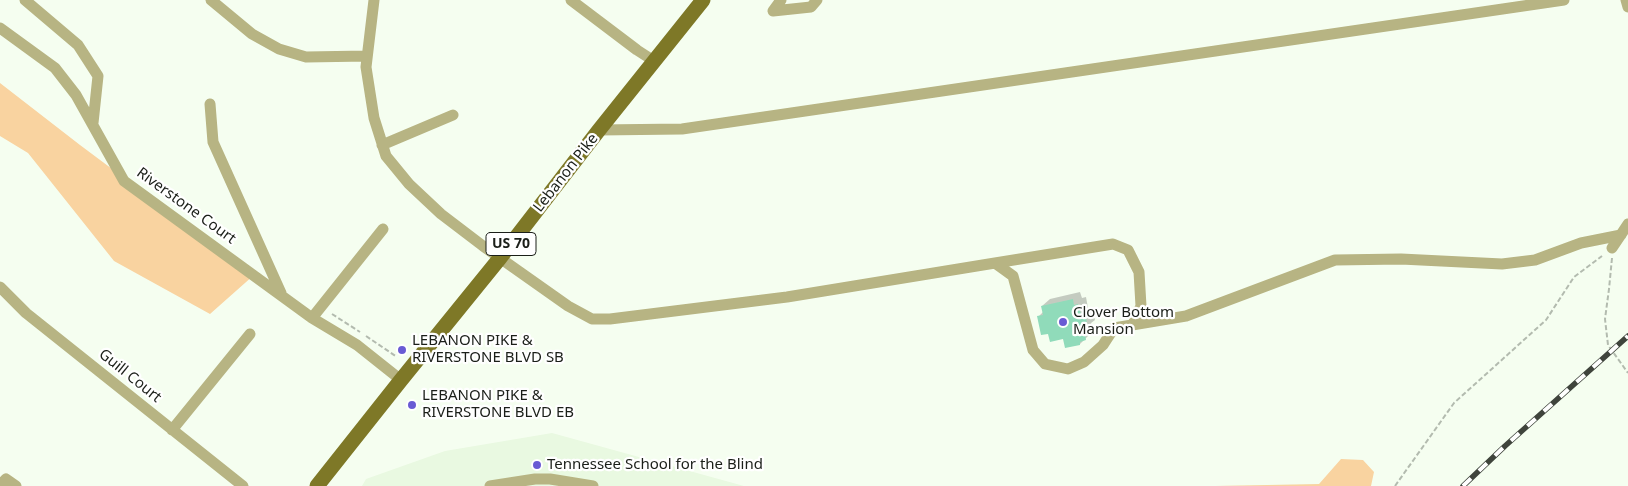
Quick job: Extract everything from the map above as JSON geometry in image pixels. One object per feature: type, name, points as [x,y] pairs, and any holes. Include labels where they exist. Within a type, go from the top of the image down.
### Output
[{"type":"main road","name":"Lebanon Pike","points":[[318,486],[703,0]]},
{"type":"street","points":[[25,0],[78,44],[98,76],[93,123]]},
{"type":"street","points":[[211,0],[252,34],[279,49],[306,57],[367,56]]},
{"type":"street","points":[[374,0],[366,67],[373,110],[386,156],[410,184],[441,214],[568,306],[592,318],[610,319],[787,297],[1113,244],[1128,250],[1139,272],[1141,306],[1132,324]]},
{"type":"street","points":[[781,0],[773,11],[812,7],[816,0]]},
{"type":"street","points":[[599,130],[682,129],[1564,0]]},
{"type":"street","points":[[1626,0],[1628,7]]},
{"type":"street","points":[[573,1],[654,61]]},
{"type":"street","name":"Riverstone Court","points":[[0,28],[55,68],[76,94],[124,181],[312,318],[357,345],[401,380]]},
{"type":"street","name":"Riverstone Court","points":[[210,104],[213,142],[282,295]]},
{"type":"street","points":[[382,145],[453,115]]},
{"type":"street","points":[[1612,248],[1628,224]]},
{"type":"street","points":[[312,318],[383,229]]},
{"type":"street","points":[[995,263],[1013,276],[1032,350],[1045,364],[1068,369],[1084,362],[1103,345],[1114,328],[1186,316],[1336,260],[1401,259],[1502,264],[1535,260],[1581,243],[1621,235]]},
{"type":"street","name":"Guill Court","points":[[0,288],[26,313],[242,486]]},
{"type":"street","points":[[172,430],[250,334]]},
{"type":"street","points":[[0,485],[6,478],[16,486]]},
{"type":"street","points":[[490,486],[535,479],[550,479],[593,486]]},
{"type":"path","points":[[1612,248],[1605,319],[1608,345],[1627,371]]},
{"type":"path","points":[[1395,486],[1454,403],[1546,320],[1574,277],[1612,248]]},
{"type":"shaded area","points":[[0,83],[254,275],[210,314],[114,261],[28,153],[0,136]]},
{"type":"shaded area","name":"Tennessee School for the Blind","points":[[552,433],[744,486],[362,486],[366,479],[445,451]]},
{"type":"shaded area","points":[[1341,459],[1363,460],[1374,472],[1371,486],[1215,486],[1319,484]]},
{"type":"building","name":"Clover Bottom Mansion","points":[[1073,299],[1074,305],[1078,304],[1081,314],[1085,313],[1088,328],[1084,329],[1086,340],[1080,342],[1080,345],[1065,348],[1063,339],[1050,342],[1048,334],[1041,335],[1037,316],[1043,315],[1041,306]]},
{"type":"railway","points":[[1463,486],[1628,336]]},
{"type":"place","name":"Clover Bottom Mansion","points":[[1063,322]]},
{"type":"place","name":"LEBANON PIKE & RIVERSTONE BLVD SB","points":[[402,350]]},
{"type":"place","name":"LEBANON PIKE & RIVERSTONE BLVD EB","points":[[412,405]]},
{"type":"place","name":"Tennessee School for the Blind","points":[[537,465]]}]
